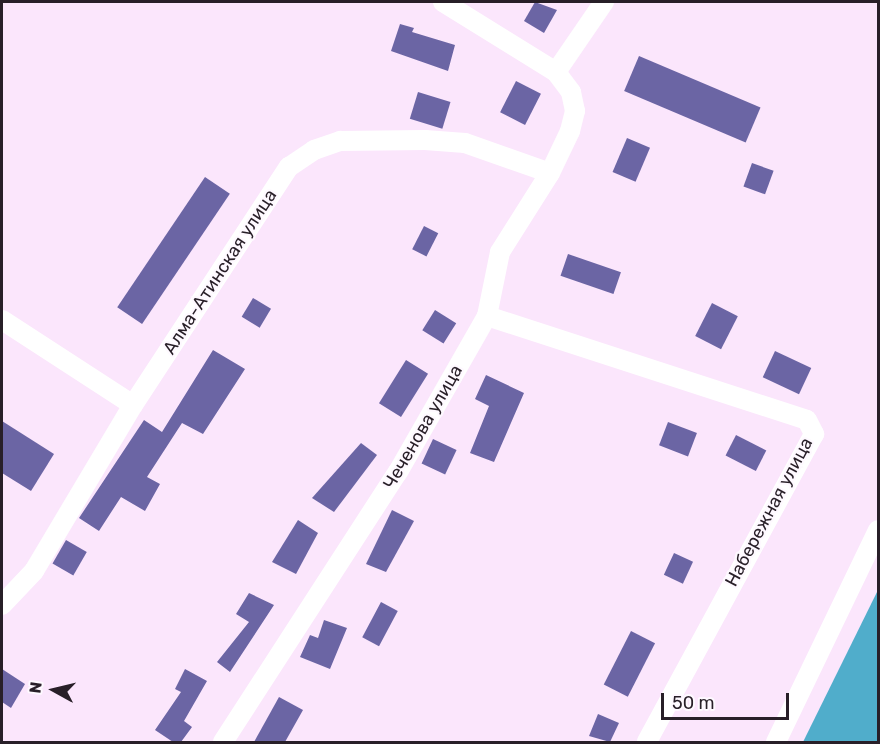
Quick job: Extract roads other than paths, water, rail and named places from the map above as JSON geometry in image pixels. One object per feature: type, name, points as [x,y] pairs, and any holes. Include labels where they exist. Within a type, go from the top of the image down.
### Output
[{"type":"street","points":[[443,2],[556,72],[604,2]]},
{"type":"street","name":"Чеченова улица","points":[[223,742],[398,472],[487,316],[500,252],[550,173],[570,131],[574,111],[571,92],[556,72]]},
{"type":"street","name":"Алма-Атинская улица","points":[[2,605],[34,572],[134,405],[289,167],[314,150],[340,141],[465,142],[550,173]]},
{"type":"street","name":"Набережная улица","points":[[487,316],[807,420],[814,434],[647,742]]},
{"type":"street","points":[[2,320],[134,405]]},
{"type":"street","points":[[776,742],[879,530]]},
{"type":"water","points":[[878,590],[878,742],[803,742]]}]
